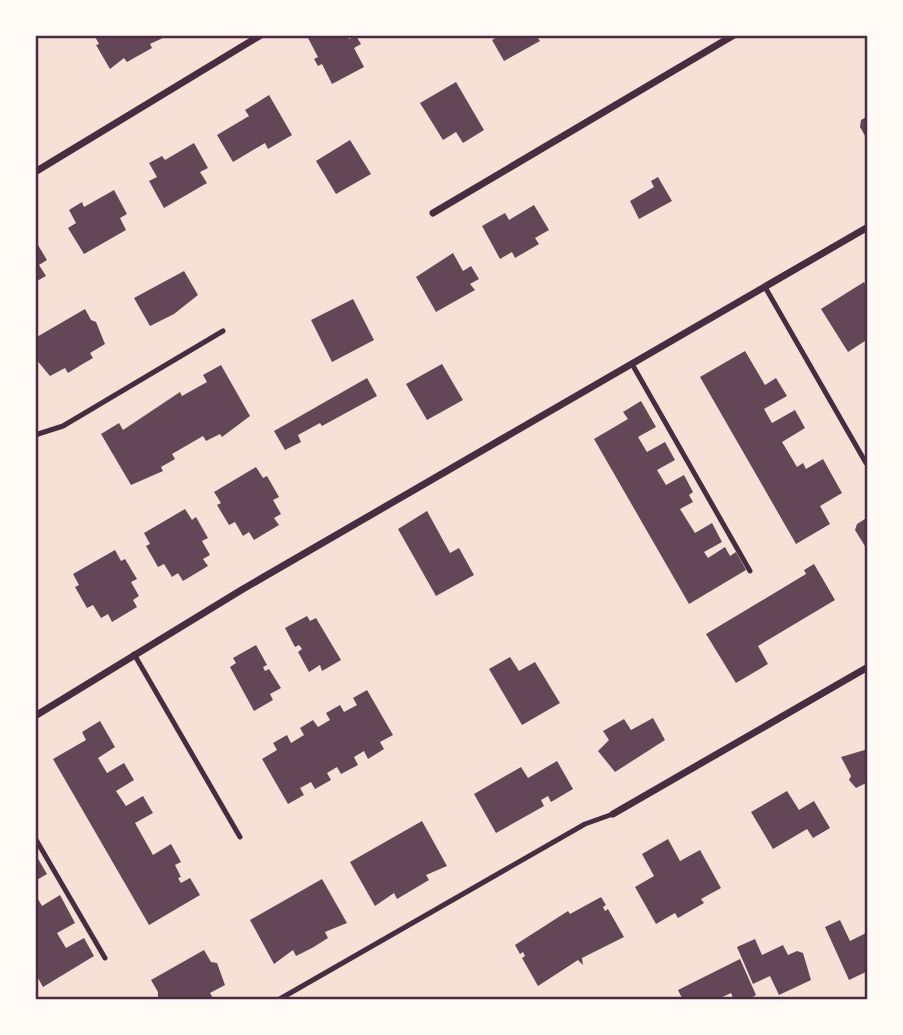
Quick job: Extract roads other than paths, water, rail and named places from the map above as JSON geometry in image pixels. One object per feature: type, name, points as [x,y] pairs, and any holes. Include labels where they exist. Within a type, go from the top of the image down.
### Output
[{"type":"street","points":[[35,172],[261,35]]},
{"type":"street","points":[[433,213],[734,35]]},
{"type":"street","points":[[35,716],[134,654],[868,227]]},
{"type":"street","points":[[613,814],[868,667]]},
{"type":"lane","points":[[765,287],[866,463]]},
{"type":"lane","points":[[35,435],[63,426],[223,331]]},
{"type":"lane","points":[[632,364],[750,571]]},
{"type":"lane","points":[[134,654],[240,838]]},
{"type":"lane","points":[[278,1000],[584,824],[613,814]]},
{"type":"lane","points":[[35,838],[104,958]]}]
